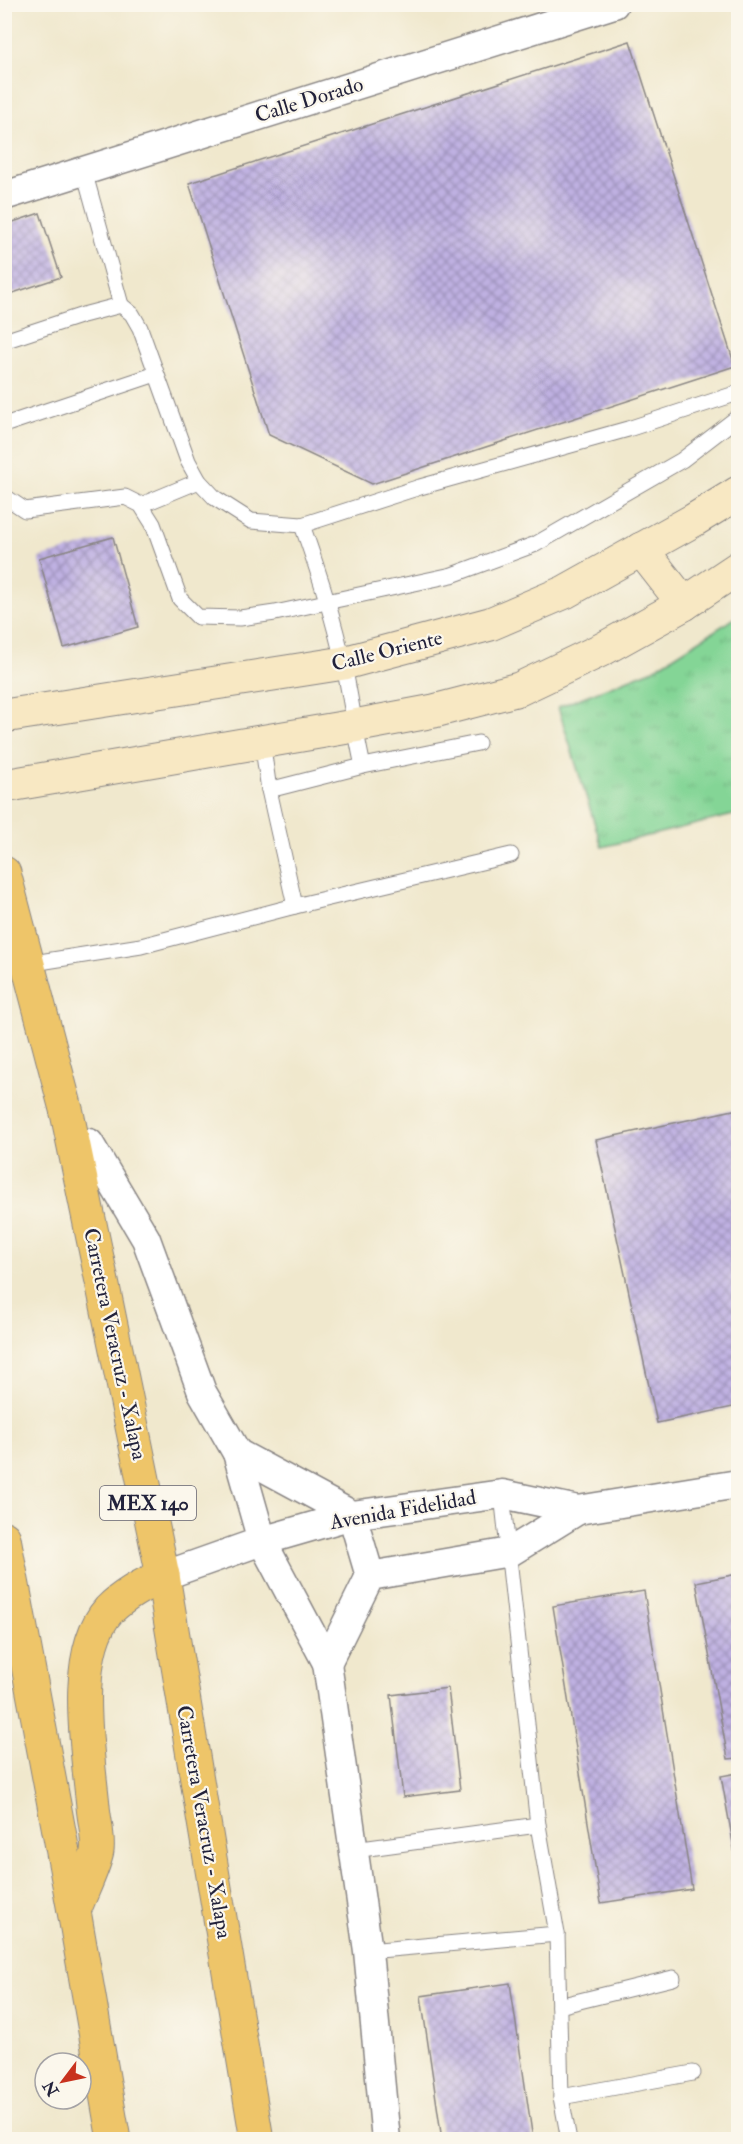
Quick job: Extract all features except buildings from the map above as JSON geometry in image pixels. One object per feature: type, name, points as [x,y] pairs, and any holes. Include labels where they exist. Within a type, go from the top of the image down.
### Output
[{"type":"main road","name":"Calle Oriente","points":[[4,716],[344,663],[490,624],[565,592],[738,493]]},
{"type":"main road","points":[[641,549],[684,604]]},
{"type":"main road","points":[[4,786],[434,711],[519,689],[603,649],[684,604],[738,568]]},
{"type":"main road","name":"Carretera Veracruz - Xalapa","points":[[4,873],[67,1113],[163,1576],[257,2139]]},
{"type":"main road","points":[[4,1538],[114,2139]]},
{"type":"main road","points":[[74,1911],[98,1852],[85,1721],[84,1683],[88,1658],[98,1628],[109,1611],[144,1584],[163,1576]]},
{"type":"street","name":"Calle Dorado","points":[[4,196],[614,4]]},
{"type":"street","points":[[88,1143],[146,1239],[202,1392],[237,1453],[262,1541],[327,1663],[368,1951],[386,2139]]},
{"type":"street","points":[[237,1453],[352,1515],[370,1576],[327,1663]]},
{"type":"street","name":"Avenida Fidelidad","points":[[163,1576],[262,1541],[352,1515],[502,1494],[578,1510],[738,1484]]},
{"type":"street","name":"Avenida Fidelidad","points":[[370,1576],[510,1552],[578,1510]]},
{"type":"lane","points":[[84,171],[122,305],[140,328],[188,462],[199,481],[215,498],[251,521],[302,525],[420,487],[628,429],[738,393]]},
{"type":"lane","points":[[4,341],[83,315],[122,305]]},
{"type":"lane","points":[[4,425],[156,374]]},
{"type":"lane","points":[[4,496],[25,510],[125,497],[141,505],[153,524],[180,599],[198,617],[240,618],[275,613],[452,575],[536,544],[682,460],[738,417]]},
{"type":"lane","points":[[141,505],[199,481]]},
{"type":"lane","points":[[302,525],[328,602],[344,663],[363,766]]},
{"type":"lane","points":[[262,741],[269,790],[295,906]]},
{"type":"lane","points":[[269,790],[363,766],[478,743]]},
{"type":"lane","points":[[27,964],[141,946],[295,906],[511,855]]},
{"type":"lane","points":[[502,1494],[538,1825],[557,1934],[561,2097],[569,2139]]},
{"type":"lane","points":[[354,1850],[538,1825]]},
{"type":"lane","points":[[368,1951],[557,1934]]},
{"type":"lane","points":[[559,2006],[673,1978]]},
{"type":"lane","points":[[561,2097],[693,2073]]},
{"type":"green space","points":[[738,616],[738,814],[602,847],[558,707],[654,669]]}]
